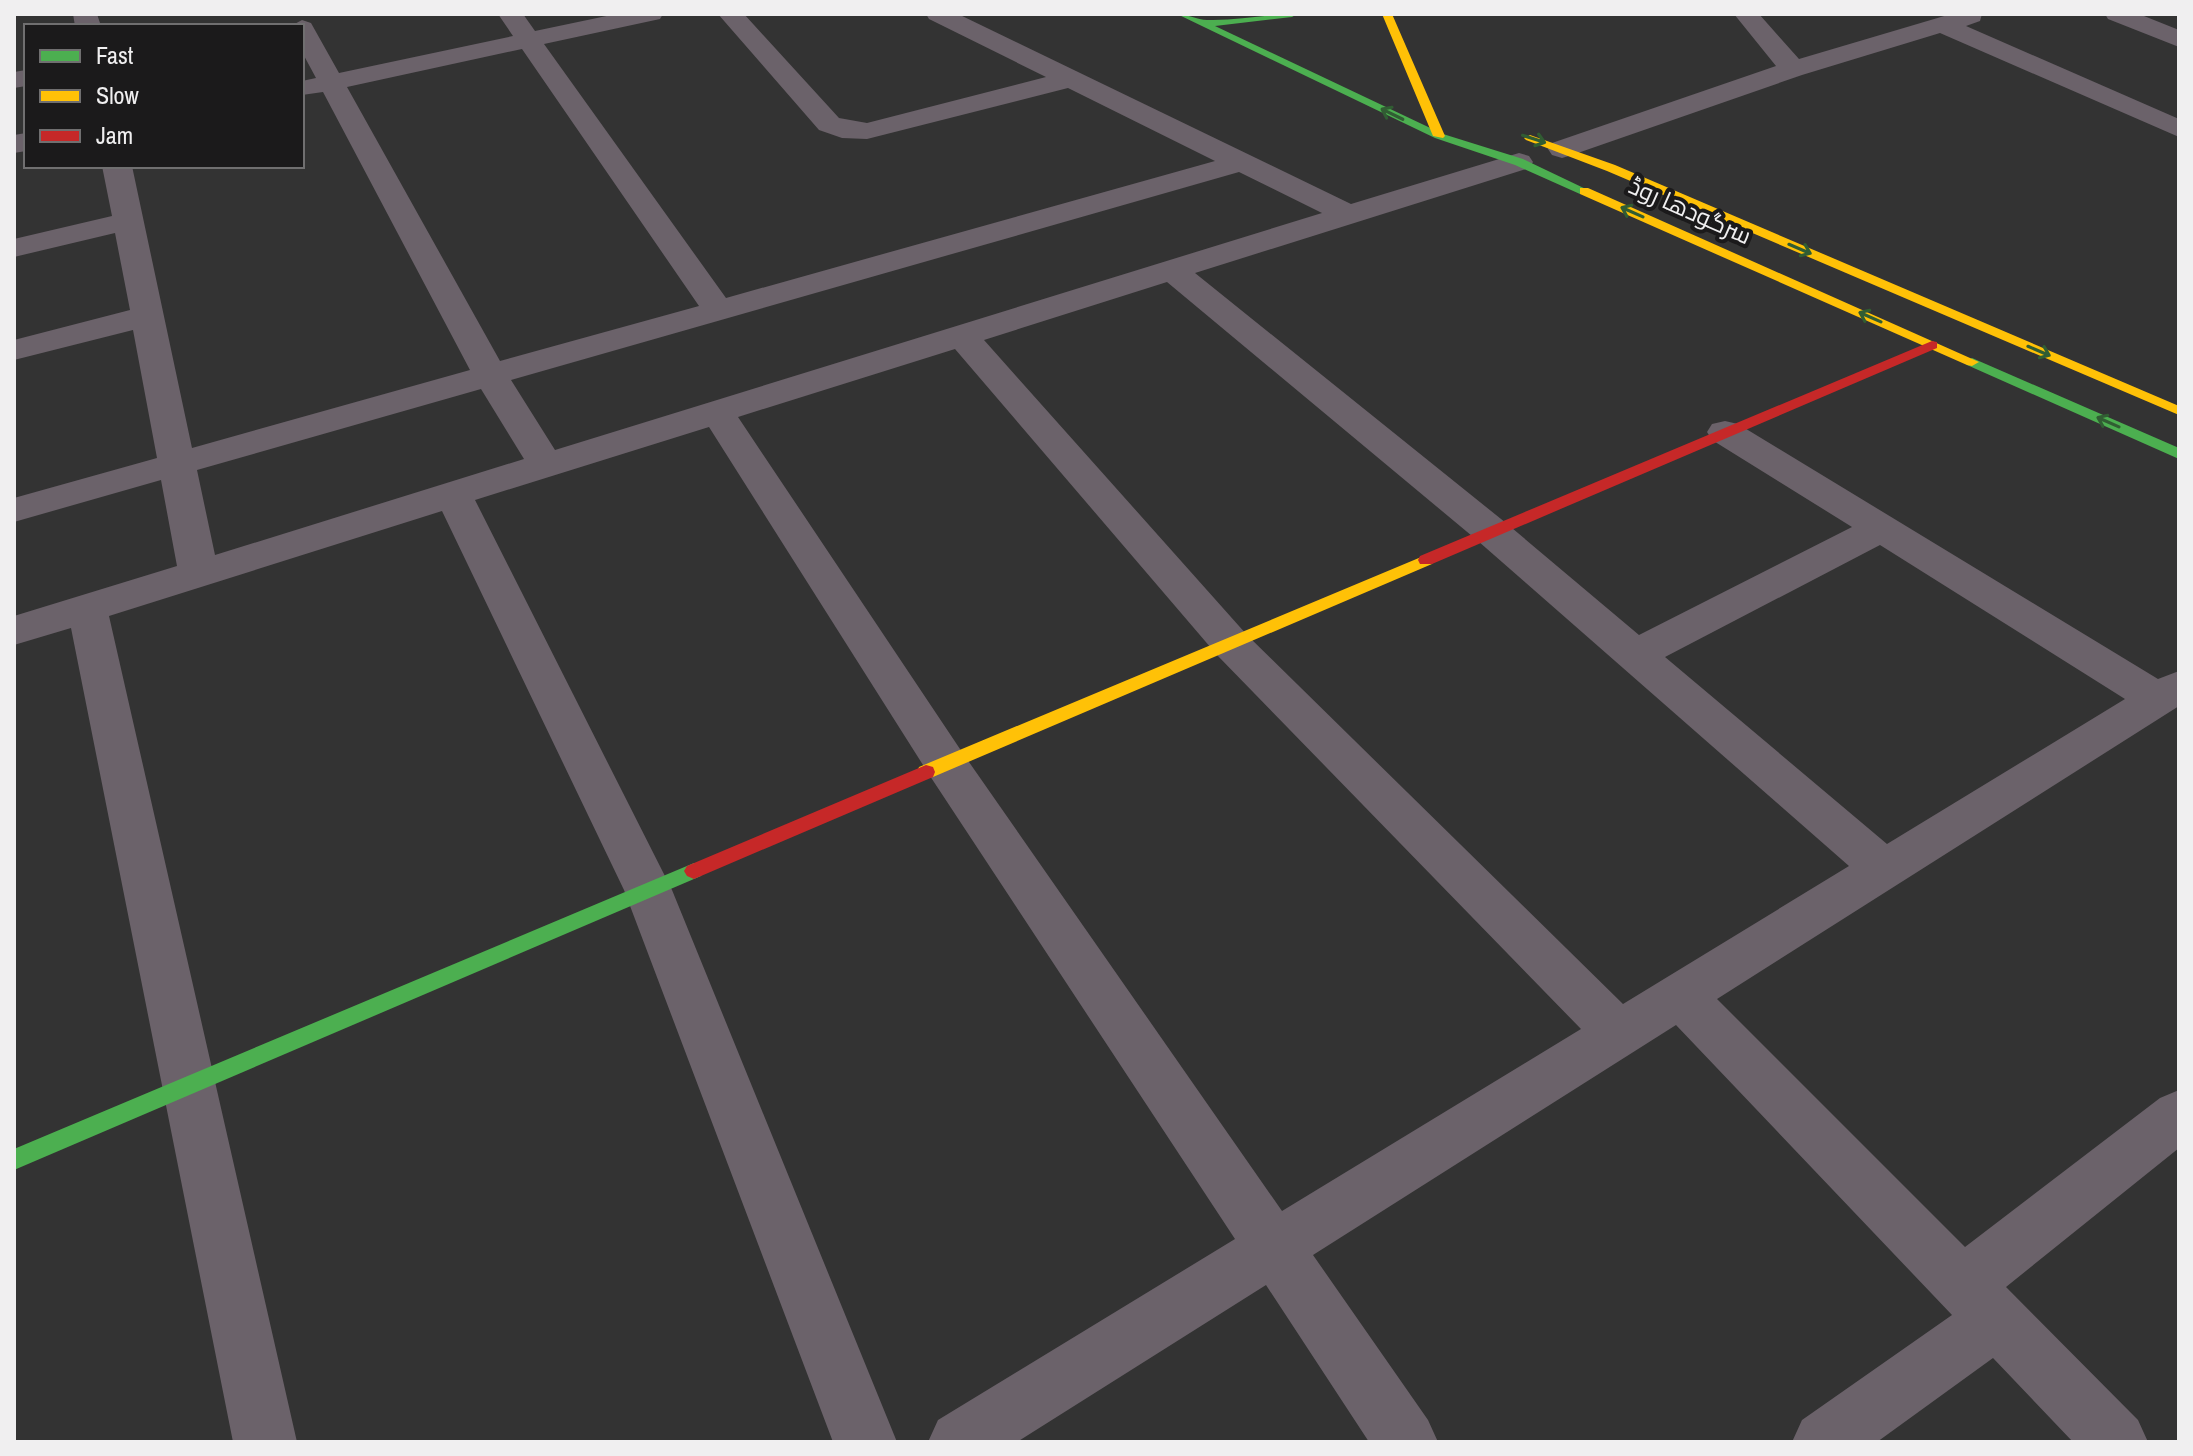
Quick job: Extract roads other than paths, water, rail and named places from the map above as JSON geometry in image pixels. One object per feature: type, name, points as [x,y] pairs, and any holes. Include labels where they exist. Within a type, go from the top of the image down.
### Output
[{"type":"main road","name":"سرگودھا روڈ","points":[[1182,14],[1439,136],[1562,149],[2179,411]]},
{"type":"main road","points":[[1203,24],[1235,17],[1292,14]]},
{"type":"main road","points":[[1387,14],[1439,136]]},
{"type":"main road","points":[[1235,17],[1270,32]]},
{"type":"main road","points":[[1397,90],[1452,112]]},
{"type":"main road","name":"سرگودھا روڈ","points":[[1513,146],[1932,345],[2179,454]]},
{"type":"main road","points":[[14,1160],[1932,345]]},
{"type":"street","points":[[510,14],[719,311]]},
{"type":"street","points":[[316,86],[651,14]]},
{"type":"street","points":[[730,14],[829,124],[842,130],[867,131],[1067,80]]},
{"type":"street","points":[[938,14],[1067,80],[1349,215]]},
{"type":"street","points":[[1562,149],[1793,69],[1978,14]]},
{"type":"street","points":[[2117,14],[2179,39]]},
{"type":"street","points":[[1754,15],[1793,69]]},
{"type":"street","points":[[1943,25],[2179,129]]},
{"type":"street","points":[[304,35],[316,86],[546,465]]},
{"type":"street","points":[[14,631],[1349,215],[1513,146]]},
{"type":"street","points":[[14,510],[1239,163]]},
{"type":"street","points":[[117,168],[199,575]]},
{"type":"street","points":[[14,248],[128,221]]},
{"type":"street","points":[[1171,270],[1492,532],[1884,869]]},
{"type":"street","points":[[14,350],[147,316]]},
{"type":"street","points":[[962,336],[1232,645],[1619,1034]]},
{"type":"street","points":[[717,412],[946,764],[1406,1442]]},
{"type":"street","points":[[960,1442],[2169,693],[1881,528],[1725,432]]},
{"type":"street","points":[[453,494],[648,890],[865,1442]]},
{"type":"street","points":[[1635,655],[1881,528]]},
{"type":"street","points":[[87,608],[265,1442]]},
{"type":"street","points":[[1681,996],[2116,1442]]},
{"type":"street","points":[[1824,1442],[1980,1302],[2179,1115]]}]
